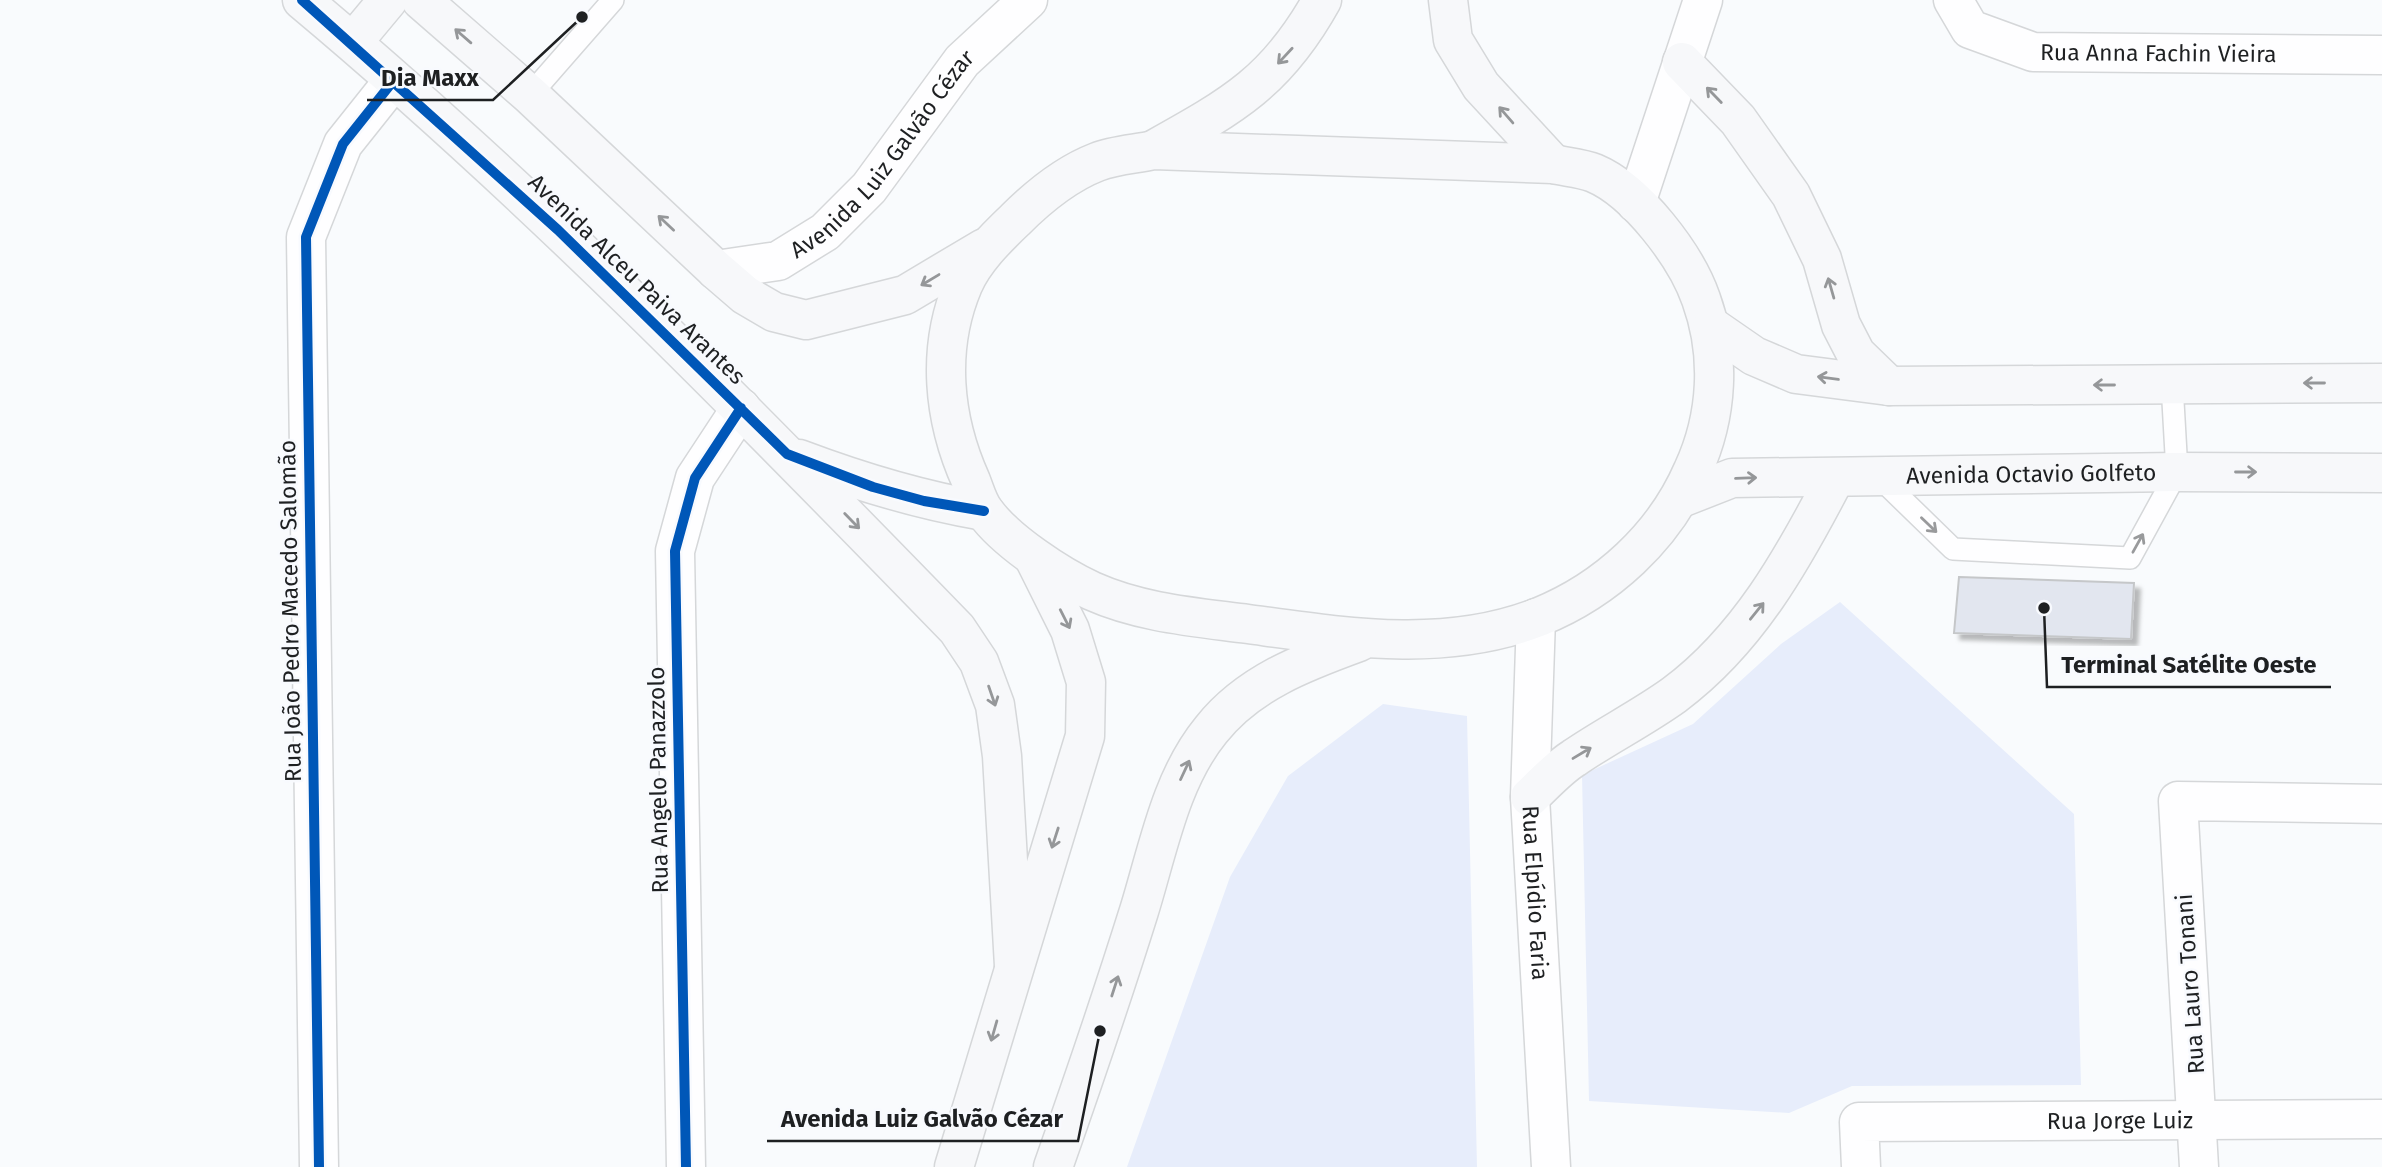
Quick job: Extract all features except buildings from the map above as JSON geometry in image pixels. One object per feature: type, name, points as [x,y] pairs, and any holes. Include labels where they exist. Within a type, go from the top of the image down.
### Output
[{"type":"main road","name":"Avenida Alceu Paiva Arantes","points":[[302,0],[353,42],[558,230],[787,454],[873,487],[924,501],[984,511]]},
{"type":"main road","points":[[353,42],[388,0]]},
{"type":"main road","points":[[421,0],[530,95],[716,270],[745,295],[774,312],[806,320],[905,295],[989,245]]},
{"type":"main road","points":[[1154,150],[1222,112],[1254,89],[1300,40],[1322,0]]},
{"type":"main road","points":[[1448,0],[1453,40],[1481,86],[1553,164]]},
{"type":"main road","points":[[1682,62],[1738,120],[1791,195],[1822,259],[1841,325],[1856,354],[1889,386]]},
{"type":"main road","points":[[1154,150],[1553,164],[1595,174],[1636,203],[1674,245],[1696,285],[1712,327],[1716,368],[1711,410],[1701,453],[1681,498],[1657,532],[1625,563],[1583,596],[1536,618],[1486,631],[1424,640],[1364,640],[1152,611],[1092,591],[1034,558],[984,511],[958,453],[946,402],[952,322],[964,283],[989,245],[1042,193],[1097,162],[1154,150]]},
{"type":"main road","points":[[1712,327],[1754,356],[1796,374],[1889,386],[2382,383]]},
{"type":"main road","points":[[787,454],[957,629],[979,662],[995,705],[1002,756],[1014,966]]},
{"type":"main road","name":"Avenida Octavio Golfeto","points":[[1681,498],[1732,478],[2178,472],[2382,473]]},
{"type":"main road","points":[[1530,797],[1572,759],[1673,696],[1718,658],[1765,600],[1799,547],[1835,478]]},
{"type":"main road","points":[[954,1167],[1014,966],[1069,797],[1085,736],[1086,682],[1070,630],[1034,558]]},
{"type":"main road","points":[[1053,1167],[1184,769],[1211,729],[1242,698],[1296,665],[1364,640]]},
{"type":"street","name":"Avenida Luiz Galvão Cézar","points":[[716,270],[778,261],[825,232],[870,188],[962,61],[1028,0]]},
{"type":"street","points":[[1636,203],[1703,0]]},
{"type":"street","name":"Rua Anna Fachin Vieira","points":[[1953,0],[1970,29],[2033,52],[2382,55]]},
{"type":"street","name":"Rua João Pedro Macedo Salomão","points":[[318,1167],[306,237],[343,144],[394,80]]},
{"type":"street","name":"Rua Angelo Panazzolo","points":[[686,1167],[674,551],[695,478],[741,408]]},
{"type":"street","name":"Rua Elpídio Faria","points":[[1536,618],[1530,797],[1551,1167]]},
{"type":"street","name":"Rua Lauro Tonani","points":[[2199,1167],[2199,1119],[2178,801],[2382,804]]},
{"type":"street","name":"Rua Jorge Luiz","points":[[1861,1167],[1859,1122],[2382,1119]]},
{"type":"lane","points":[[530,95],[613,0]]},
{"type":"lane","points":[[1880,478],[1953,549],[2130,558],[2178,472],[2172,384]]},
{"type":"shaded area","points":[[1840,602],[2074,814],[2081,1085],[1852,1086],[1789,1113],[1589,1101],[1582,775],[1693,724],[1781,644]]},
{"type":"shaded area","points":[[1383,704],[1467,716],[1477,1167],[1127,1167],[1230,877],[1288,776]]},
{"type":"cycle path","points":[[302,0],[558,230],[787,454],[873,487],[924,501],[984,511]]},
{"type":"cycle path","points":[[319,1167],[306,237],[343,144],[394,80]]},
{"type":"cycle path","points":[[686,1167],[675,551],[695,478],[741,408]]},
{"type":"place","name":"Dia Maxx","points":[[582,17]]},
{"type":"place","name":"Terminal Satélite Oeste","points":[[2044,608]]},
{"type":"place","name":"Avenida Luiz Galvão Cézar","points":[[1100,1031]]}]
